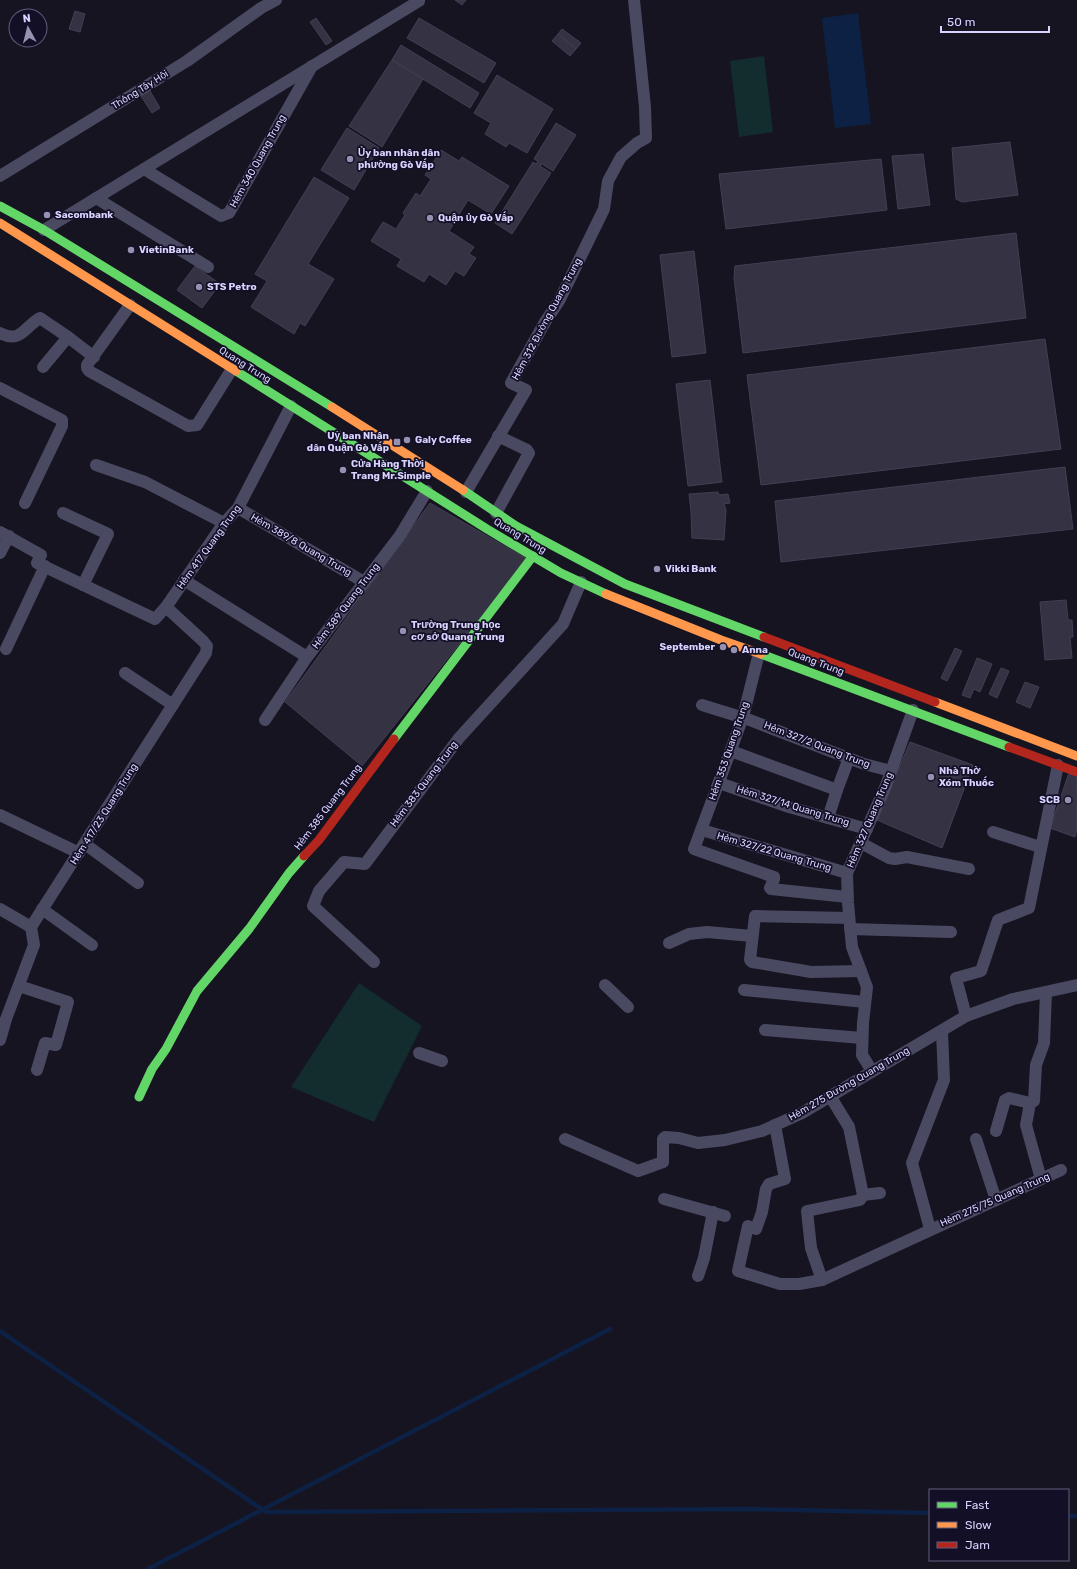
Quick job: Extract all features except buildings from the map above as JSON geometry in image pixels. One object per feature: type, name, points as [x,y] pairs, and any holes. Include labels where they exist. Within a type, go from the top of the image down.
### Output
[{"type":"main road","name":"Quang Trung","points":[[0,206],[44,230],[296,397],[427,491],[561,573],[628,603],[721,640],[759,652],[1077,772]]},
{"type":"main road","name":"Quang Trung","points":[[0,223],[232,369],[296,397],[466,492],[496,513],[529,533],[625,584],[1077,756]]},
{"type":"main road","name":"Hẻm 385 Quang Trung","points":[[139,1097],[152,1068],[166,1049],[197,991],[249,929],[289,873],[319,840],[533,556]]},
{"type":"main road","points":[[581,582],[588,565]]},
{"type":"street","name":"Thông Tây Hội","points":[[0,176],[187,61],[261,8],[276,0]]},
{"type":"street","name":"Hẻm 340 Quang Trung","points":[[44,230],[419,0]]},
{"type":"street","name":"Hẻm 312 Đường Quang Trung","points":[[466,492],[526,390],[511,383],[545,322],[559,301],[604,209],[608,181],[621,157],[637,143],[646,138],[645,108],[634,0]]},
{"type":"street","name":"Hẻm 340 Quang Trung","points":[[144,169],[221,216],[229,213],[312,66]]},
{"type":"street","points":[[96,198],[208,268]]},
{"type":"street","points":[[130,305],[88,365],[87,368],[89,371],[188,426],[193,426],[197,425],[232,369]]},
{"type":"street","points":[[0,333],[11,338],[19,336],[40,318],[94,357]]},
{"type":"street","points":[[43,367],[68,338]]},
{"type":"street","points":[[0,388],[62,420],[62,426],[25,503]]},
{"type":"street","name":"Hẻm 417 Quang Trung","points":[[84,585],[155,619],[166,607],[224,523],[238,508],[296,397]]},
{"type":"street","points":[[496,513],[528,453],[527,450],[498,436]]},
{"type":"street","points":[[96,465],[146,482],[224,523]]},
{"type":"street","name":"Hẻm 389 Quang Trung","points":[[265,720],[307,657],[399,537],[427,491]]},
{"type":"street","name":"Hẻm 389/8 Quang Trung","points":[[238,508],[364,582]]},
{"type":"street","points":[[0,553],[4,534],[41,554],[37,563],[84,585],[108,534],[63,513]]},
{"type":"street","points":[[6,649],[45,566]]},
{"type":"street","points":[[184,580],[307,657]]},
{"type":"street","name":"Hẻm 383 Quang Trung","points":[[374,962],[313,906],[319,891],[344,862],[365,864],[459,738],[564,624],[581,582]]},
{"type":"street","name":"Hẻm 417/23 Quang Trung","points":[[31,927],[206,653],[207,646],[166,607]]},
{"type":"street","name":"Hẻm 353 Quang Trung","points":[[759,652],[743,717],[694,849],[774,877],[770,888],[771,890],[848,897]]},
{"type":"street","points":[[125,673],[173,705]]},
{"type":"street","name":"Hẻm 327/2 Quang Trung","points":[[702,705],[743,717],[849,758],[891,772]]},
{"type":"street","name":"Hẻm 327 Quang Trung","points":[[872,1071],[862,1055],[862,1038],[867,987],[852,947],[847,873],[891,772],[913,710]]},
{"type":"street","points":[[730,751],[837,790]]},
{"type":"street","points":[[828,818],[849,758]]},
{"type":"street","points":[[966,1016],[956,978],[981,971],[998,920],[1029,908],[1040,847],[1058,765]]},
{"type":"street","name":"Hẻm 327/14 Quang Trung","points":[[719,783],[789,807],[867,829]]},
{"type":"street","points":[[0,815],[82,849],[138,883]]},
{"type":"street","name":"Hẻm 327/22 Quang Trung","points":[[702,830],[847,873]]},
{"type":"street","points":[[994,832],[1040,847]]},
{"type":"street","points":[[860,843],[889,858],[895,859],[907,857],[969,869]]},
{"type":"street","points":[[0,909],[31,927],[34,945],[6,1019],[0,1040]]},
{"type":"street","points":[[42,909],[92,946]]},
{"type":"street","points":[[861,971],[811,972],[752,962],[749,957],[755,916],[951,932]]},
{"type":"street","points":[[669,942],[689,934],[707,932],[752,936]]},
{"type":"street","points":[[605,985],[628,1007]]},
{"type":"street","name":"Hẻm 275 Đường Quang Trung","points":[[565,1139],[638,1171],[663,1162],[663,1139],[665,1137],[679,1138],[698,1143],[724,1140],[762,1131],[802,1113],[966,1016],[1013,999],[1077,985]]},
{"type":"street","points":[[18,986],[68,1002],[56,1045],[44,1043],[37,1070]]},
{"type":"street","points":[[744,990],[865,1002]]},
{"type":"street","points":[[1042,1179],[1026,1125],[1030,1103],[1034,1101],[1036,1064],[1044,1043],[1046,992]]},
{"type":"street","points":[[765,1030],[862,1038]]},
{"type":"street","name":"Hẻm 275/75 Quang Trung","points":[[930,1229],[912,1163],[944,1080],[942,1030]]},
{"type":"street","points":[[419,1052],[442,1061]]},
{"type":"street","points":[[822,1280],[811,1248],[807,1210],[860,1200],[863,1195],[849,1127],[830,1096]]},
{"type":"street","points":[[996,1131],[1005,1100],[1009,1098],[1030,1103]]},
{"type":"street","name":"Hẻm 275/75 Quang Trung","points":[[775,1125],[784,1180],[769,1184],[766,1188],[762,1212],[756,1229],[748,1226],[738,1271],[780,1284],[799,1284],[822,1280],[1061,1170]]},
{"type":"street","points":[[976,1138],[996,1200]]},
{"type":"street","points":[[863,1195],[880,1193]]},
{"type":"street","points":[[664,1199],[725,1216]]},
{"type":"street","points":[[698,1276],[704,1258],[713,1212]]},
{"type":"green space","points":[[764,56],[773,132],[739,137],[730,61]]},
{"type":"green space","points":[[359,983],[422,1026],[374,1122],[291,1087]]},
{"type":"water","points":[[858,13],[871,124],[835,128],[822,18]]},
{"type":"waterway","points":[[148,1569],[610,1329]]},
{"type":"waterway","points":[[0,1331],[266,1512],[748,1509],[929,1513]]},
{"type":"waterway","points":[[1069,1516],[1077,1516]]},
{"type":"traffic: fast","points":[[0,206],[44,230],[332,407]]},
{"type":"traffic: fast","points":[[236,371],[487,529],[561,573],[606,594]]},
{"type":"traffic: fast","points":[[463,490],[516,526],[625,584],[764,637]]},
{"type":"traffic: fast","points":[[394,739],[533,556]]},
{"type":"traffic: fast","points":[[761,654],[1009,747]]},
{"type":"traffic: fast","points":[[139,1097],[152,1069],[166,1049],[197,991],[249,929],[289,873],[304,856]]},
{"type":"traffic: slow","points":[[0,223],[236,371]]},
{"type":"traffic: slow","points":[[332,407],[463,490]]},
{"type":"traffic: slow","points":[[606,594],[721,640],[761,654]]},
{"type":"traffic: slow","points":[[935,702],[1077,756]]},
{"type":"traffic: jam","points":[[764,637],[935,702]]},
{"type":"traffic: jam","points":[[304,856],[319,840],[394,739]]},
{"type":"traffic: jam","points":[[1009,747],[1077,772]]},
{"type":"place","name":"Ủy ban nhân dân phường Gò Vấp","points":[[350,159]]},
{"type":"place","name":"Sacombank","points":[[47,215]]},
{"type":"place","name":"Quận ủy Gò Vấp","points":[[430,218]]},
{"type":"place","name":"VietinBank","points":[[131,250]]},
{"type":"place","name":"STS Petro","points":[[199,287]]},
{"type":"place","name":"Galy Coffee","points":[[407,440]]},
{"type":"place","name":"Uỷ ban Nhân dân Quận Gò Vấp","points":[[397,442]]},
{"type":"place","name":"Cửa Hàng Thời Trang Mr.Simple","points":[[343,470]]},
{"type":"place","name":"Vikki Bank","points":[[657,569]]},
{"type":"place","name":"Trường Trung học cơ sở Quang Trung","points":[[403,631]]},
{"type":"place","name":"September","points":[[723,647]]},
{"type":"place","name":"Anna","points":[[734,650]]},
{"type":"place","name":"Nhà Thờ Xóm Thuốc","points":[[931,777]]},
{"type":"place","name":"SCB","points":[[1068,800]]}]
